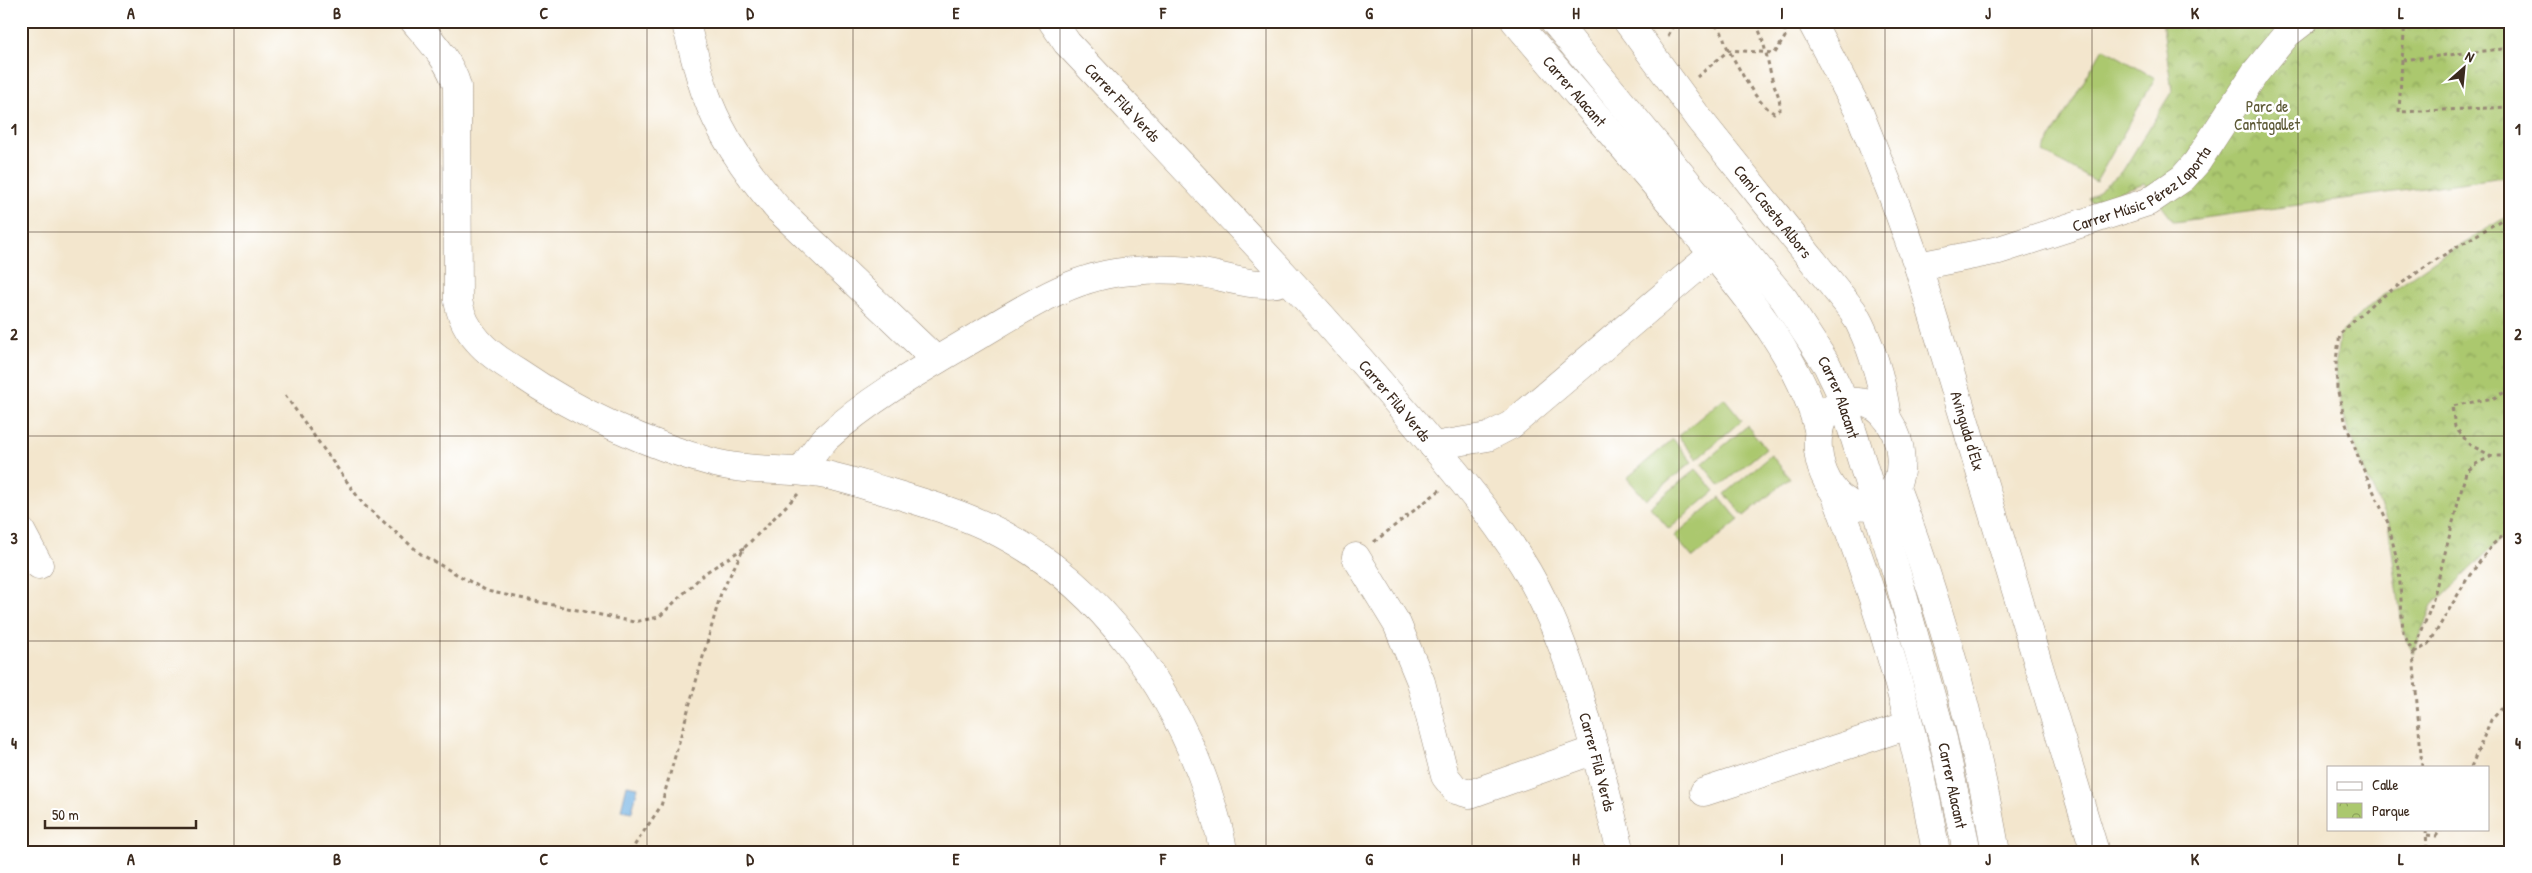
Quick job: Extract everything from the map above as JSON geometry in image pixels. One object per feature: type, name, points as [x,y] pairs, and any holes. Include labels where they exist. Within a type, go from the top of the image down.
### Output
[{"type":"street","points":[[414,21],[443,56],[454,73],[457,86],[458,301],[461,315],[476,339],[489,353],[541,388],[633,434],[717,464],[778,472],[802,471],[831,476],[943,508],[1002,534],[1028,550],[1081,592],[1126,641],[1172,708],[1202,776],[1224,852]]},
{"type":"street","points":[[685,21],[705,92],[733,147],[759,188],[779,210],[936,360]]},
{"type":"street","name":"Carrer Filà Verds","points":[[1052,21],[1067,42],[1383,385],[1507,537],[1544,602],[1572,675],[1595,750],[1621,852]]},
{"type":"street","name":"Carrer Alacant","points":[[1515,21],[1713,254],[1771,332],[1813,406],[1821,428]]},
{"type":"street","name":"Carrer Alacant","points":[[1554,21],[1784,300],[1854,402],[1854,501],[1864,570],[1909,725],[1936,852]]},
{"type":"street","name":"Camí Caseta Albors","points":[[1627,21],[1699,119],[1853,311],[1871,347],[1882,386],[1887,418],[1894,432],[1900,459],[1900,474],[1885,514],[1886,541]]},
{"type":"street","name":"Carrer Músic Pérez Laporta","points":[[1918,266],[1998,250],[2148,202],[2183,178],[2197,162],[2256,73],[2287,34],[2304,21]]},
{"type":"street","name":"Avinguda d'Elx","points":[[1798,24],[1862,120],[1894,197],[1918,266],[2095,852]]},
{"type":"street","points":[[1433,446],[1488,437],[1511,424],[1713,254]]},
{"type":"street","points":[[802,471],[813,452],[832,433],[936,360],[1040,300],[1100,275],[1158,270],[1190,271],[1266,285],[1287,280]]},
{"type":"street","points":[[1827,365],[1822,388],[1818,453],[1821,467],[1854,501],[1896,488]]},
{"type":"street","points":[[1821,428],[1829,411],[1854,402],[1877,408],[1887,418]]},
{"type":"street","name":"Carrer Alacant","points":[[1896,488],[1923,560],[1960,682],[1981,769],[1996,852]]},
{"type":"street","name":"Carrer Alacant","points":[[1854,501],[1886,541],[1943,739],[1967,852]]},
{"type":"street","points":[[21,531],[39,566]]},
{"type":"street","points":[[1356,557],[1397,624],[1421,682],[1445,776],[1456,790],[1470,794],[1595,750]]},
{"type":"street","points":[[1704,792],[1909,725]]},
{"type":"path","points":[[1708,21],[1722,30],[1729,50],[1757,97],[1774,113],[1780,109],[1780,100],[1766,52],[1766,46],[1754,21]]},
{"type":"path","points":[[1779,21],[1798,24]]},
{"type":"path","points":[[1789,21],[1798,24]]},
{"type":"path","points":[[2405,21],[2399,112],[2511,107]]},
{"type":"path","points":[[1696,78],[1729,50],[1775,53],[1785,37],[1798,24]]},
{"type":"path","points":[[2402,60],[2511,48]]},
{"type":"path","points":[[2422,766],[2413,653],[2403,632],[2399,568],[2388,523],[2361,464],[2336,388],[2336,360],[2340,334],[2373,303],[2434,261],[2511,214]]},
{"type":"path","points":[[2492,456],[2470,445],[2456,427],[2452,406],[2494,398],[2511,389]]},
{"type":"path","points":[[285,395],[363,504],[422,555],[487,591],[634,622],[659,617],[706,574],[744,548],[798,495],[802,471]]},
{"type":"path","points":[[2413,653],[2431,607],[2466,472],[2476,464],[2492,456],[2511,456]]},
{"type":"path","points":[[1356,557],[1436,493]]},
{"type":"path","points":[[2413,653],[2429,644],[2467,579],[2492,545],[2511,529]]},
{"type":"path","points":[[630,852],[661,806],[721,593],[744,548]]},
{"type":"path","points":[[2471,766],[2491,720],[2511,698]]},
{"type":"path","points":[[2426,830],[2427,852]]},
{"type":"path","points":[[2427,835],[2436,836],[2441,830]]},
{"type":"green space","name":"Parc de Cantagallet","points":[[2162,21],[2511,21],[2511,176],[2174,222],[2144,183],[2091,202],[2089,198],[2122,172],[2172,91]]},
{"type":"green space","points":[[2103,48],[2155,78],[2096,182],[2043,152]]},
{"type":"green space","points":[[2511,214],[2511,529],[2431,607],[2413,653],[2403,632],[2388,523],[2361,464],[2346,424],[2337,388],[2336,360],[2340,334],[2373,303],[2434,261]]},
{"type":"green space","points":[[1724,398],[1742,420],[1697,459],[1678,436]]},
{"type":"green space","points":[[1747,426],[1766,448],[1720,486],[1702,464]]},
{"type":"green space","points":[[1673,439],[1692,462],[1646,500],[1627,478]]},
{"type":"green space","points":[[1771,455],[1790,478],[1744,516],[1725,494]]},
{"type":"green space","points":[[1696,469],[1715,491],[1669,529],[1650,507]]},
{"type":"green space","points":[[1720,497],[1739,520],[1693,558],[1674,536]]},
{"type":"water","points":[[627,785],[638,787],[632,812],[621,810]]}]
